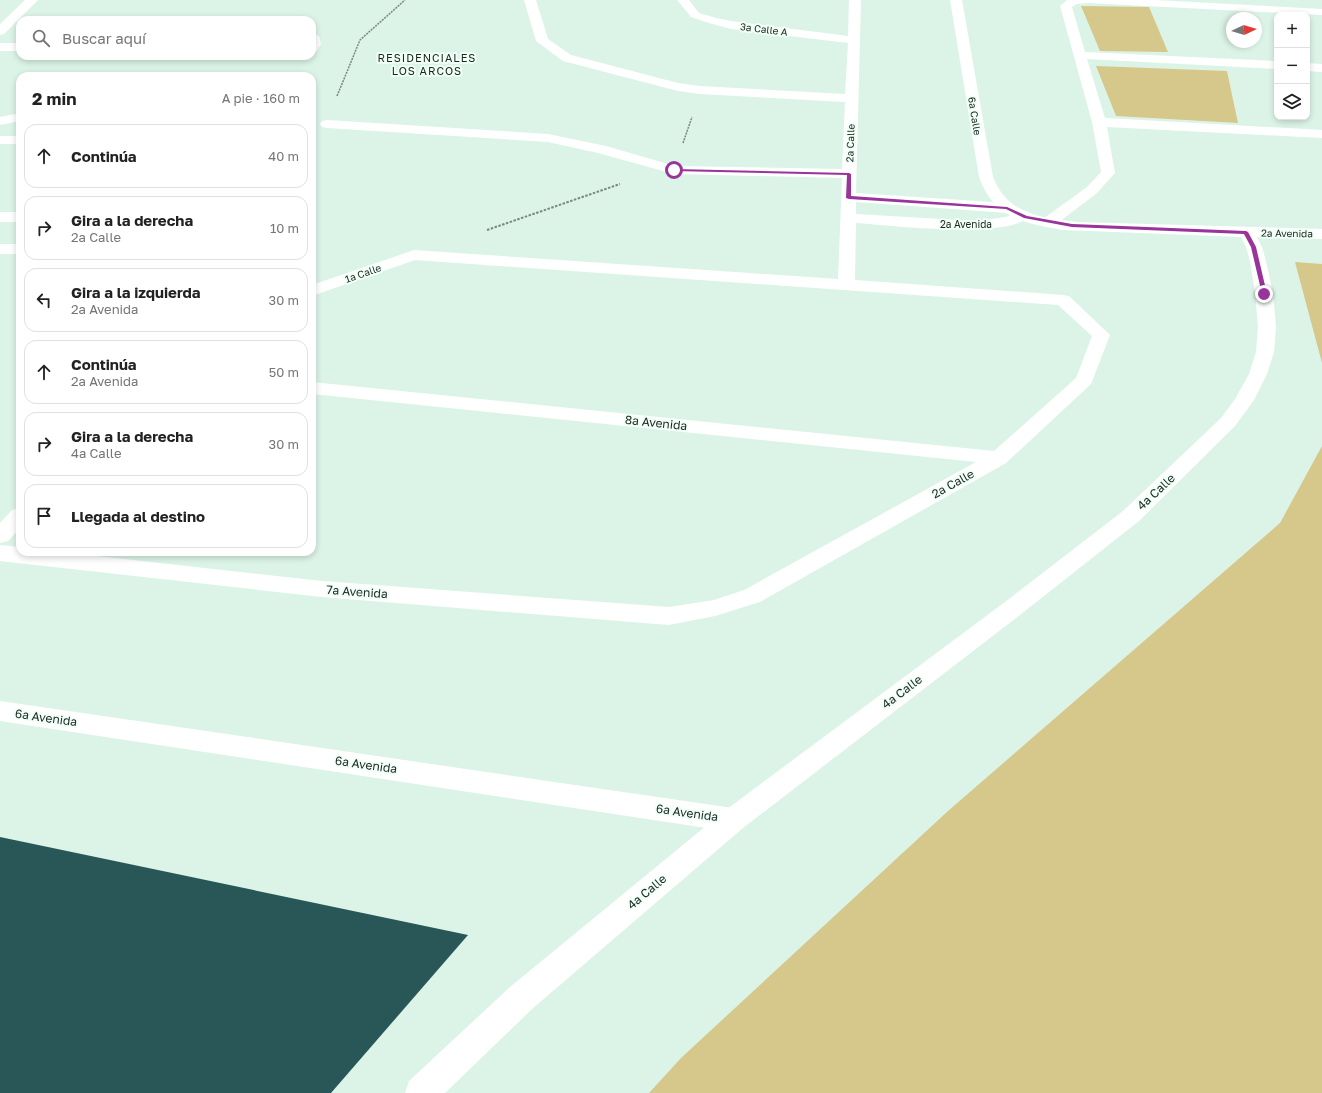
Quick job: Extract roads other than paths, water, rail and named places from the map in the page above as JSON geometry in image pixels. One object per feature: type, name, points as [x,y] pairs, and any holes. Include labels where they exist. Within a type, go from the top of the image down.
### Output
[{"type":"street","points":[[0,31],[32,0]]},
{"type":"street","points":[[530,0],[542,41],[567,58],[678,87],[700,90],[852,98]]},
{"type":"street","name":"3a Calle A","points":[[683,0],[695,15],[713,21],[732,25],[854,40]]},
{"type":"street","name":"2a Calle","points":[[714,608],[752,596],[999,458],[1084,380],[1101,335],[1062,300],[846,285],[855,0]]},
{"type":"street","name":"6a Calle","points":[[956,0],[986,177],[989,187],[995,198],[1007,208],[1021,216]]},
{"type":"street","points":[[1049,222],[1092,190],[1108,173],[1099,122],[1066,6],[1078,0],[1322,12]]},
{"type":"street","points":[[0,47],[16,47]]},
{"type":"street","points":[[1080,55],[1274,65]]},
{"type":"street","points":[[1310,67],[1322,68]]},
{"type":"street","points":[[0,121],[16,119]]},
{"type":"street","points":[[1099,122],[1322,134]]},
{"type":"street","points":[[327,124],[548,138],[601,149],[674,170],[849,174]]},
{"type":"street","points":[[0,140],[16,140]]},
{"type":"street","name":"2a Avenida","points":[[849,198],[1007,208]]},
{"type":"street","name":"2a Avenida","points":[[848,218],[976,226],[1010,221],[1021,216],[1049,222],[1093,227],[1322,234]]},
{"type":"street","points":[[0,217],[16,217]]},
{"type":"street","name":"4a Calle","points":[[421,1093],[521,998],[733,820],[1017,605],[1131,516],[1228,422],[1244,400],[1258,374],[1265,352],[1267,328],[1264,294],[1254,247],[1246,232]]},
{"type":"street","points":[[0,249],[16,249]]},
{"type":"street","name":"1a Calle","points":[[316,290],[414,255],[846,285]]},
{"type":"street","name":"8a Avenida","points":[[316,388],[999,458]]},
{"type":"street","points":[[0,536],[16,519]]},
{"type":"street","name":"7a Avenida","points":[[0,553],[16,555]]},
{"type":"street","name":"7a Avenida","points":[[27,556],[322,589],[668,616],[714,608]]},
{"type":"street","name":"6a Avenida","points":[[0,711],[733,820]]},
{"type":"district","name":"RESIDENCIALES LOS ARCOS","points":[[427,64]]}]
